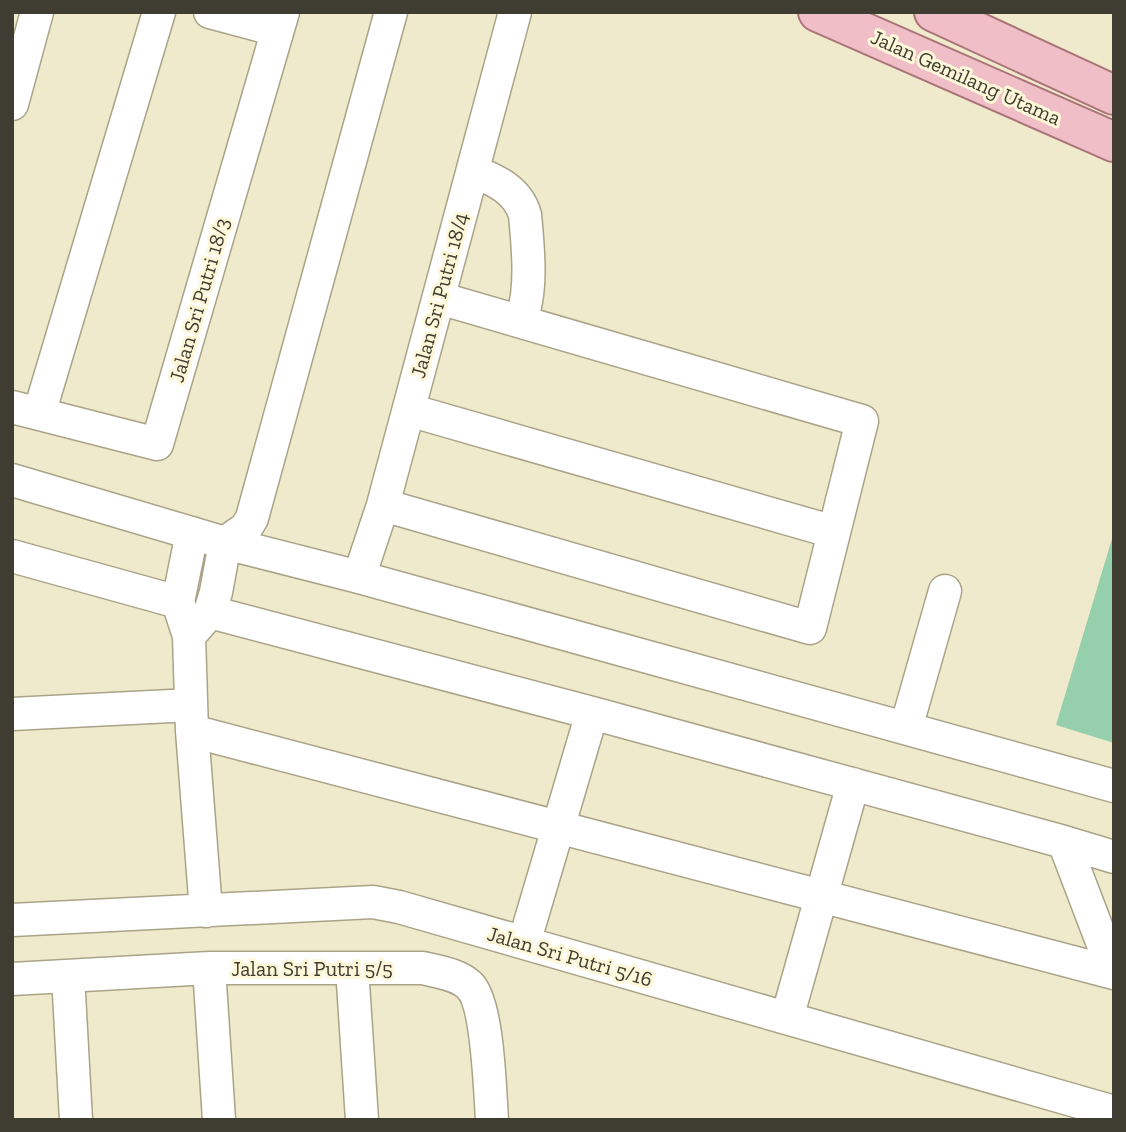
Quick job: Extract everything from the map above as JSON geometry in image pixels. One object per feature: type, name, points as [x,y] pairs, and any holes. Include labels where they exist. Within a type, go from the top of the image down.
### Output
[{"type":"main road","name":"Jalan Gemilang Utama","points":[[818,12],[1114,142]]},
{"type":"main road","points":[[934,12],[979,21],[1114,95]]},
{"type":"street","points":[[12,104],[18,63],[37,12]]},
{"type":"street","points":[[26,411],[159,12]]},
{"type":"street","points":[[210,12],[280,21]]},
{"type":"street","points":[[189,636],[210,612],[225,543],[246,528],[253,518],[391,12]]},
{"type":"street","name":"Jalan Sri Putri 18/4","points":[[359,577],[383,505],[515,12]]},
{"type":"street","name":"Jalan Sri Putri 18/3","points":[[26,411],[157,444],[280,21]]},
{"type":"street","points":[[473,171],[494,179],[507,188],[526,215],[527,300],[520,321]]},
{"type":"street","points":[[383,505],[810,628],[862,421],[439,298]]},
{"type":"street","points":[[408,410],[834,532]]},
{"type":"street","points":[[12,480],[225,543],[359,577],[1114,786]]},
{"type":"street","points":[[192,533],[178,601],[189,636],[206,911]]},
{"type":"street","points":[[12,556],[178,601]]},
{"type":"street","points":[[906,728],[946,591]]},
{"type":"street","points":[[210,612],[592,713],[1114,857]]},
{"type":"street","points":[[524,943],[592,713]]},
{"type":"street","points":[[12,715],[192,718],[558,828],[1114,974]]},
{"type":"street","points":[[787,1018],[853,784]]},
{"type":"street","points":[[1064,842],[1114,974]]},
{"type":"street","name":"Jalan Sri Putri 5/16","points":[[12,920],[373,901],[1114,1112]]},
{"type":"street","points":[[209,968],[219,1120]]},
{"type":"street","name":"Jalan Sri Putri 5/5","points":[[12,979],[209,968],[423,968],[452,975],[470,986],[478,999],[484,1018],[492,1120]]},
{"type":"street","points":[[352,968],[362,1120]]},
{"type":"street","points":[[68,976],[76,1120]]},
{"type":"green space","points":[[1114,532],[1114,743],[1056,725]]}]
